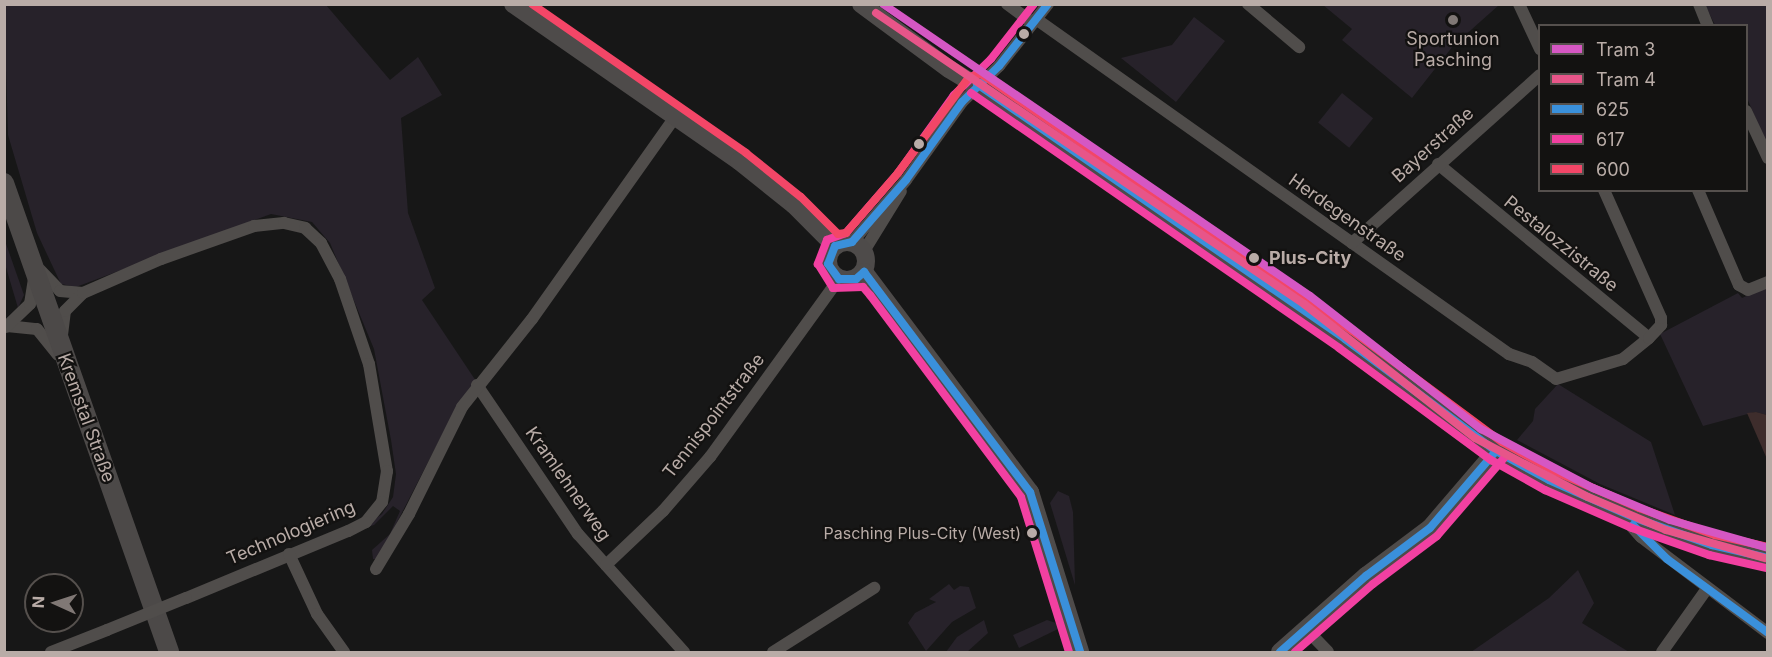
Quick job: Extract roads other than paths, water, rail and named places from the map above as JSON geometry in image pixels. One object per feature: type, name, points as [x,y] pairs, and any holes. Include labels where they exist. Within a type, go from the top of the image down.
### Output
[{"type":"main road","name":"Kremstal Straße","points":[[4,183],[169,652]]},
{"type":"street","points":[[513,4],[675,117],[850,247],[864,272],[1030,492],[1039,513],[1080,652]]},
{"type":"street","points":[[861,4],[949,69],[977,84],[1345,339],[1496,451],[1549,480],[1635,518],[1712,545],[1767,558]]},
{"type":"street","name":"Herdegenstraße","points":[[1007,4],[1035,21],[1509,354],[1532,362],[1556,379],[1623,359],[1649,338]]},
{"type":"street","points":[[864,272],[856,279],[839,279],[828,264],[850,247],[906,180],[977,84],[999,66],[1048,4]]},
{"type":"street","points":[[1248,4],[1299,47]]},
{"type":"street","points":[[1520,4],[1538,47]]},
{"type":"street","points":[[1699,4],[1707,24]]},
{"type":"street","name":"Bayerstraße","points":[[1352,243],[1538,76]]},
{"type":"street","points":[[1748,115],[1767,158]]},
{"type":"street","points":[[376,569],[477,385],[532,319],[675,117]]},
{"type":"street","name":"Pestalozzistraße","points":[[1438,164],[1649,338]]},
{"type":"street","points":[[1605,192],[1659,312],[1661,325],[1649,338]]},
{"type":"street","points":[[1699,192],[1742,289],[1767,282]]},
{"type":"street","name":"Technologiering","points":[[51,652],[366,522],[379,507],[386,487],[384,444],[362,334],[321,243],[297,225],[254,226],[83,293],[65,311],[61,350]]},
{"type":"street","points":[[26,249],[54,288],[83,293]]},
{"type":"street","points":[[6,327],[30,304],[35,276]]},
{"type":"street","name":"Tennispointstraße","points":[[606,565],[663,511],[710,456],[839,279]]},
{"type":"street","points":[[6,327],[29,327],[43,333],[69,371]]},
{"type":"street","name":"Kramlehnerweg","points":[[477,385],[578,534],[684,652]]},
{"type":"street","points":[[1280,652],[1305,628],[1448,510],[1496,451]]},
{"type":"street","points":[[1635,518],[1632,527],[1641,537],[1706,590],[1767,633]]},
{"type":"street","points":[[289,554],[317,614],[344,652]]},
{"type":"street","points":[[773,652],[874,588]]},
{"type":"street","points":[[1662,652],[1706,590]]},
{"type":"street","points":[[1305,628],[1328,652]]},
{"type":"tram line","name":"3","points":[[883,4],[1310,296],[1481,429],[1593,488],[1670,520],[1768,548]]},
{"type":"tram line","name":"4","points":[[876,13],[1304,304],[1475,438],[1588,497],[1666,530],[1765,558]]},
{"type":"place","name":"Sportunion Pasching","points":[[1453,20]]},
{"type":"place","name":"Plus-City","points":[[1254,258]]},
{"type":"place","name":"Pasching Plus-City (West)","points":[[1032,533]]}]
